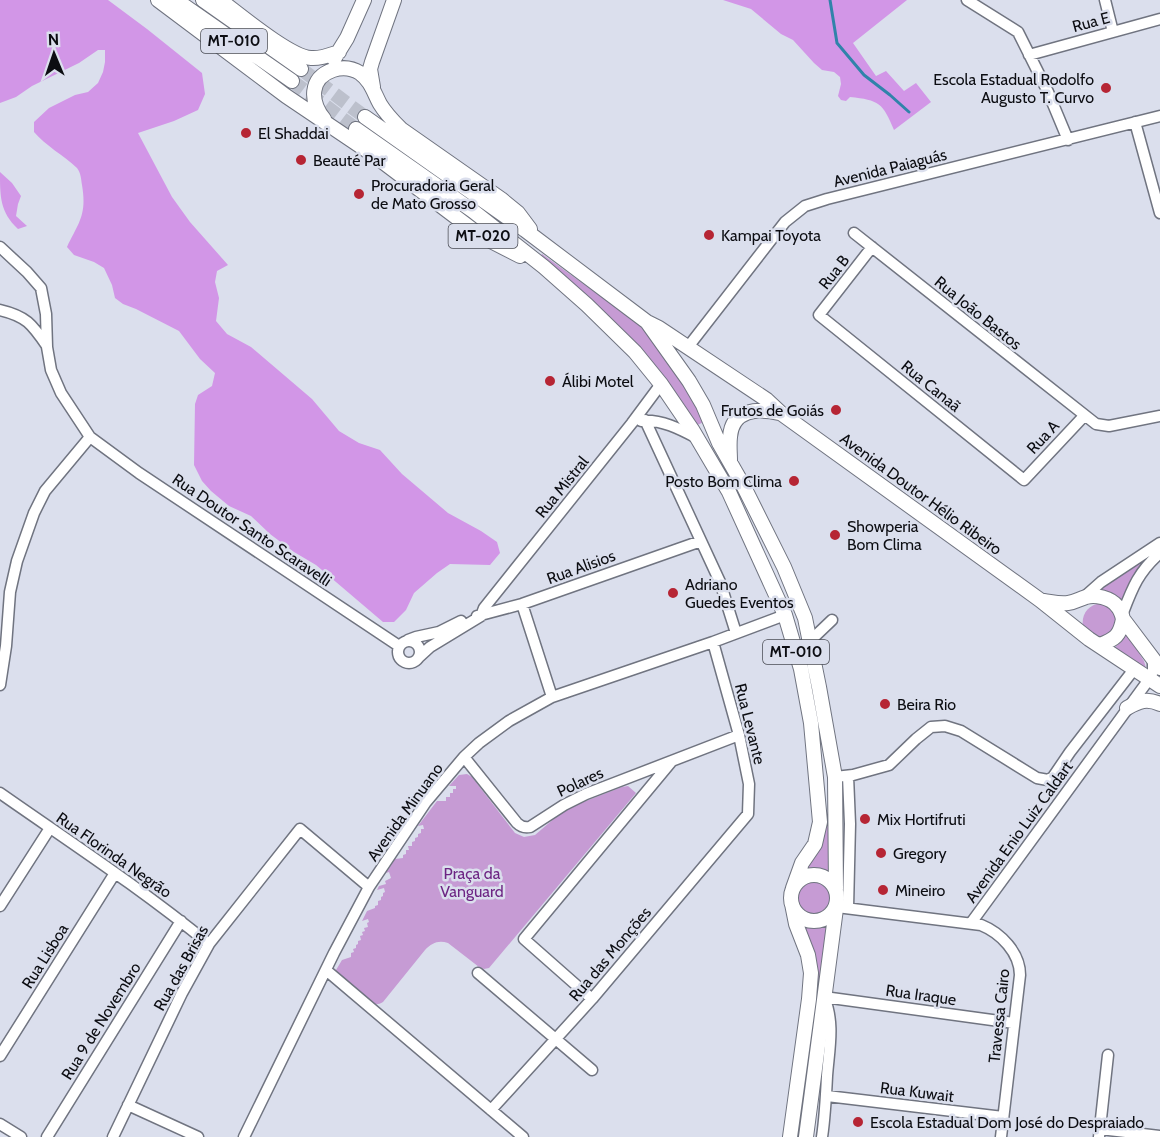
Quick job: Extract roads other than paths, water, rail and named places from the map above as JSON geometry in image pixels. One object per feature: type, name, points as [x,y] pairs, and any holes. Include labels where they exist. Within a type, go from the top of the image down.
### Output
[{"type":"main road","points":[[158,0],[329,126]]},
{"type":"main road","name":"MT-010","points":[[176,0],[292,81]]},
{"type":"main road","name":"MT-010","points":[[203,0],[300,69]]},
{"type":"main road","points":[[220,0],[285,48],[302,57],[320,58],[339,52]]},
{"type":"main road","points":[[329,126],[318,111],[314,89],[347,38],[364,0]]},
{"type":"main road","points":[[394,0],[375,50],[371,68],[379,103],[401,129],[518,213],[538,240]]},
{"type":"main road","points":[[322,75],[338,69],[349,69],[360,74],[374,89]]},
{"type":"main road","points":[[365,117],[538,240],[647,322],[694,389],[730,464]]},
{"type":"main road","name":"MT-010","points":[[329,126],[350,132],[473,211],[544,267],[587,305],[635,352],[661,384],[698,438],[729,492],[785,615],[801,669],[811,723],[820,808],[818,835],[813,848],[800,868],[792,893],[796,924],[808,955],[811,973],[790,1137]]},
{"type":"main road","name":"Avenida Doutor Hélio Ribeiro","points":[[647,322],[767,400],[782,414],[1040,600],[1089,639],[1155,682]]},
{"type":"main road","points":[[730,464],[730,436],[736,421],[756,410],[782,414]]},
{"type":"main road","name":"MT-010","points":[[730,464],[753,503],[784,567],[804,618],[841,776],[840,901],[824,997],[806,1137]]},
{"type":"main road","points":[[1040,600],[1059,604],[1098,596],[1113,602],[1157,663]]},
{"type":"main road","points":[[1074,627],[1074,614],[1081,599]]},
{"type":"main road","points":[[1100,645],[1118,635],[1122,628],[1123,617]]},
{"type":"main road","points":[[1127,708],[1138,701],[1145,700],[1160,704]]},
{"type":"main road","points":[[792,904],[795,912],[801,917],[808,921],[817,921],[830,915],[840,901],[828,878],[815,874],[802,878],[793,888]]},
{"type":"street","points":[[967,0],[1018,32],[1048,92],[1068,140]]},
{"type":"street","points":[[1105,0],[1113,32]]},
{"type":"street","name":"Rua E","points":[[1029,55],[1160,19]]},
{"type":"street","name":"Avenida Paiaguás","points":[[692,350],[785,222],[805,206],[1160,117]]},
{"type":"street","points":[[1135,122],[1160,213]]},
{"type":"street","name":"Rua João Bastos","points":[[854,233],[1096,424],[1109,426],[1160,416]]},
{"type":"street","points":[[0,247],[41,288],[46,314],[47,347],[51,370],[61,393],[90,437],[58,475],[34,513],[5,593],[6,646],[0,685]]},
{"type":"street","name":"Rua B","points":[[819,315],[872,247]]},
{"type":"street","points":[[0,310],[15,314],[34,327],[47,347]]},
{"type":"street","name":"Rua Canaã","points":[[819,315],[1024,480]]},
{"type":"street","name":"Rua Mistral","points":[[479,613],[661,384]]},
{"type":"street","name":"Rua A","points":[[1024,480],[1084,416]]},
{"type":"street","points":[[632,423],[645,420],[664,424],[698,438]]},
{"type":"street","points":[[645,420],[720,582],[736,633]]},
{"type":"street","name":"Rua Doutor Santo Scaravelli","points":[[90,437],[139,473],[404,643]]},
{"type":"street","name":"Rua Alisios","points":[[479,613],[522,604],[701,541]]},
{"type":"street","points":[[1081,599],[1098,584],[1160,543]]},
{"type":"street","points":[[1123,617],[1138,578],[1144,568],[1160,553]]},
{"type":"street","points":[[522,604],[552,697]]},
{"type":"street","points":[[479,613],[430,647],[412,663],[401,660],[397,653],[404,643],[416,637],[439,632],[479,613]]},
{"type":"street","name":"Avenida Minuano","points":[[244,1137],[369,887],[426,802],[478,743],[509,721],[552,697],[785,615]]},
{"type":"street","points":[[810,641],[832,620]]},
{"type":"street","points":[[404,643],[415,642],[419,648],[418,658]]},
{"type":"street","name":"Rua Levante","points":[[713,642],[739,735],[749,784],[748,814]]},
{"type":"street","points":[[1155,682],[1153,670],[1157,663]]},
{"type":"street","points":[[840,901],[850,824],[841,776],[889,765],[931,728],[945,726],[961,731],[1037,778],[1048,780],[1053,777],[1135,668]]},
{"type":"street","name":"Avenida Enio Luiz Caldart","points":[[840,901],[971,923],[1127,708],[1155,682]]},
{"type":"street","name":"Polares","points":[[465,757],[517,823],[525,828],[586,794],[739,735]]},
{"type":"street","points":[[592,999],[524,939],[671,762]]},
{"type":"street","name":"Rua Florinda Negrão","points":[[0,794],[116,873],[208,944]]},
{"type":"street","name":"Rua das Monções","points":[[491,1110],[592,999],[748,814]]},
{"type":"street","points":[[0,906],[50,828]]},
{"type":"street","name":"Rua das Brisas","points":[[113,1137],[208,944],[300,829],[369,887]]},
{"type":"street","name":"Rua Lisboa","points":[[0,1056],[116,873]]},
{"type":"street","name":"Rua 9 de Novembro","points":[[47,1137],[181,921]]},
{"type":"street","name":"Travessa Cairo","points":[[971,923],[993,930],[1018,960],[1020,975],[1001,1137]]},
{"type":"street","points":[[326,970],[523,1137]]},
{"type":"street","points":[[478,973],[592,1070]]},
{"type":"street","points":[[822,1137],[831,1040],[830,1020],[824,997]]},
{"type":"street","name":"Rua Iraque","points":[[824,997],[1014,1023]]},
{"type":"street","points":[[1108,1055],[1099,1133],[1160,1136]]},
{"type":"street","name":"Rua Kuwait","points":[[827,1096],[1003,1117]]},
{"type":"street","points":[[128,1106],[198,1137]]},
{"type":"street","points":[[0,1124],[21,1137]]},
{"type":"waterway","points":[[830,0],[837,43],[864,75],[909,112]]},
{"type":"tunnel","points":[[301,69],[365,117]]},
{"type":"tunnel","points":[[292,81],[356,129]]},
{"type":"place","name":"Escola Estadual Rodolfo Augusto T. Curvo","points":[[1106,88]]},
{"type":"place","name":"El Shaddai","points":[[246,133]]},
{"type":"place","name":"Beauté Par","points":[[301,160]]},
{"type":"place","name":"Procuradoria Geral de Mato Grosso","points":[[359,194]]},
{"type":"place","name":"Kampai Toyota","points":[[709,235]]},
{"type":"place","name":"Álibi Motel","points":[[550,381]]},
{"type":"place","name":"Frutos de Goiás","points":[[836,410]]},
{"type":"place","name":"Posto Bom Clima","points":[[794,481]]},
{"type":"place","name":"Showperia Bom Clima","points":[[835,535]]},
{"type":"place","name":"Adriano Guedes Eventos","points":[[673,593]]},
{"type":"place","name":"Beira Rio","points":[[885,704]]},
{"type":"place","name":"Mix Hortifruti","points":[[865,819]]},
{"type":"place","name":"Gregory","points":[[881,853]]},
{"type":"place","name":"Mineiro","points":[[883,890]]},
{"type":"place","name":"Escola Estadual Dom José do Despraiado","points":[[858,1122]]},
{"type":"park label","name":"Praça da Vanguard","points":[[472,882]]}]
